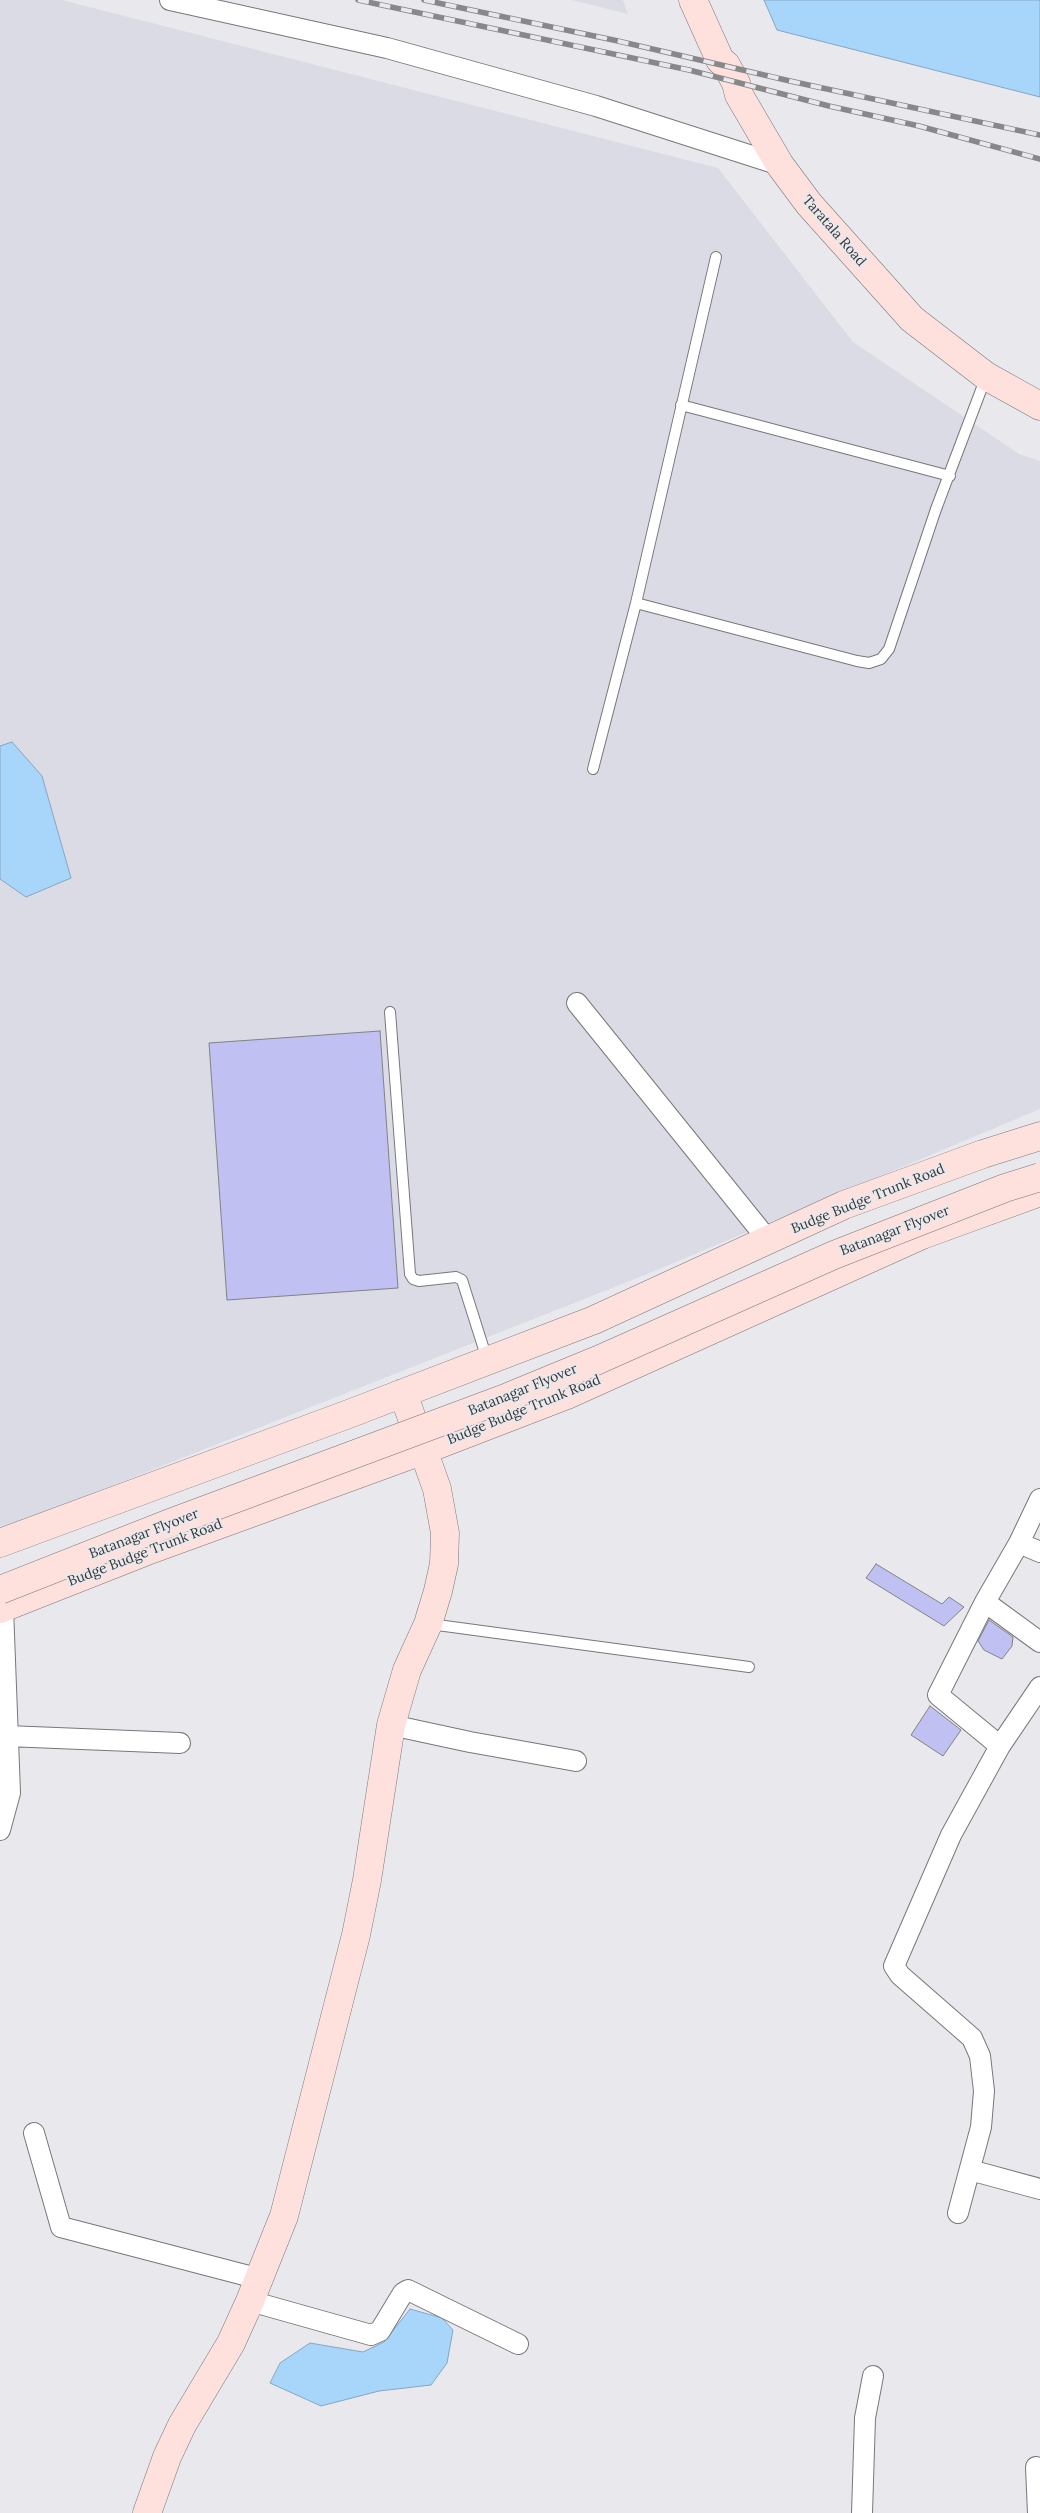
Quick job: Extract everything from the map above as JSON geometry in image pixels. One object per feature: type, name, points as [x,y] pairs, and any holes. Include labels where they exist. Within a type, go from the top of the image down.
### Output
[{"type":"street","points":[[170,0],[387,48],[596,106],[780,165]]},
{"type":"street","name":"Taratala Road","points":[[693,0],[720,60],[736,82],[739,95],[780,165],[808,204],[912,319],[986,376],[1040,406]]},
{"type":"street","points":[[577,1003],[768,1240]]},
{"type":"street","name":"Budge Budge Trunk Road","points":[[0,1543],[403,1394],[594,1320],[844,1206],[983,1154],[1040,1136]]},
{"type":"street","name":"Batanagar Flyover","points":[[1,1603],[170,1523],[508,1397],[598,1360],[834,1255],[1005,1188],[1040,1177]]},
{"type":"street","name":"Budge Budge Trunk Road","points":[[1,1603],[424,1450],[567,1394],[922,1235],[1040,1192]]},
{"type":"street","points":[[147,2513],[175,2441],[231,2343],[255,2290],[284,2216],[356,1935],[367,1880],[391,1725],[406,1670],[428,1624],[444,1564],[445,1533],[437,1489],[403,1394]]},
{"type":"street","points":[[1000,1746],[938,1695],[985,1602],[1019,1543],[1040,1498]]},
{"type":"street","points":[[1019,1543],[1040,1552]]},
{"type":"street","points":[[985,1602],[1040,1642]]},
{"type":"street","points":[[0,1830],[10,1793],[1,1603]]},
{"type":"street","points":[[958,2213],[981,2127],[984,2091],[980,2056],[972,2038],[900,1975],[894,1966],[945,1847],[1000,1746],[1040,1686]]},
{"type":"street","points":[[391,1725],[470,1742],[576,1761]]},
{"type":"street","points":[[7,1736],[180,1742]]},
{"type":"street","points":[[34,2133],[61,2227],[255,2290],[371,2335],[380,2331],[403,2293],[408,2290],[518,2344]]},
{"type":"street","points":[[970,2170],[1040,2189]]},
{"type":"street","points":[[862,2513],[865,2418],[873,2376]]},
{"type":"street","points":[[1036,2467],[1038,2513]]},
{"type":"lane","points":[[593,769],[636,603],[716,256]]},
{"type":"lane","points":[[636,603],[857,661],[869,663],[881,659],[889,649],[936,509],[986,376]]},
{"type":"lane","points":[[681,405],[950,476]]},
{"type":"lane","points":[[390,1012],[410,1274],[413,1279],[419,1280],[456,1277],[462,1280],[488,1361]]},
{"type":"lane","points":[[428,1624],[749,1668]]},
{"type":"shaded area","points":[[0,0],[62,0],[718,168],[853,342],[1019,454],[1040,461],[1040,1109],[645,1275],[53,1509],[0,1527]]},
{"type":"shaded area","points":[[572,0],[623,0],[628,14]]},
{"type":"water","points":[[764,0],[1040,0],[1040,97],[777,30]]},
{"type":"water","points":[[12,742],[42,776],[71,878],[26,897],[0,879],[0,746]]},
{"type":"water","points":[[410,2309],[442,2318],[453,2330],[447,2363],[431,2385],[379,2391],[321,2406],[270,2383],[280,2363],[310,2343],[363,2352],[384,2342]]},
{"type":"building","points":[[380,1031],[398,1288],[227,1300],[209,1043]]},
{"type":"building","points":[[876,1564],[942,1604],[949,1597],[964,1607],[944,1626],[866,1578]]},
{"type":"building","points":[[989,1620],[1013,1637],[1012,1646],[1002,1659],[984,1650],[978,1641]]},
{"type":"building","points":[[930,1706],[961,1730],[943,1756],[911,1735]]},
{"type":"railway","points":[[358,0],[689,70],[829,106],[919,126],[1040,159]]},
{"type":"railway","points":[[424,0],[1040,135]]}]
